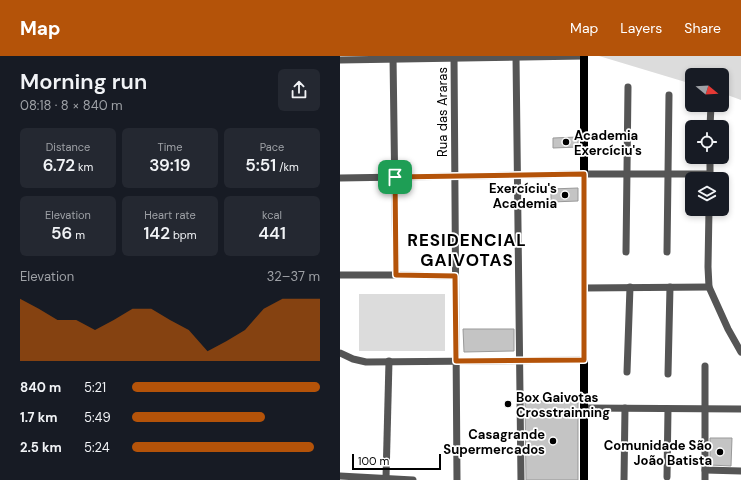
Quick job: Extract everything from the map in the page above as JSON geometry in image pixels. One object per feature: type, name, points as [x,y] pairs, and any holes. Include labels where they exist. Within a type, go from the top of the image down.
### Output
[{"type":"main road","points":[[584,56],[584,480]]},
{"type":"street","points":[[340,60],[584,56]]},
{"type":"street","name":"Rua das Araras","points":[[454,57],[457,480]]},
{"type":"street","points":[[516,57],[521,480]]},
{"type":"street","points":[[393,58],[396,275]]},
{"type":"street","points":[[626,252],[628,87]]},
{"type":"street","points":[[667,252],[669,95]]},
{"type":"street","points":[[340,178],[584,174],[685,175]]},
{"type":"street","points":[[709,216],[708,267],[710,287],[728,329],[741,352]]},
{"type":"street","points":[[340,275],[455,276]]},
{"type":"street","points":[[627,372],[630,287]]},
{"type":"street","points":[[668,374],[670,287]]},
{"type":"street","points":[[584,288],[710,287]]},
{"type":"street","points":[[342,356],[366,362],[584,360]]},
{"type":"street","points":[[386,478],[389,361]]},
{"type":"street","points":[[705,366],[705,480]]},
{"type":"street","points":[[584,408],[741,409]]},
{"type":"street","points":[[624,480],[625,408]]},
{"type":"street","points":[[667,478],[668,409]]},
{"type":"street","points":[[705,470],[741,471]]},
{"type":"street","points":[[340,476],[413,480]]},
{"type":"shaded area","points":[[599,56],[741,56],[741,100],[729,96],[729,68],[685,68],[685,82]]},
{"type":"shaded area","points":[[359,294],[445,294],[445,351],[359,351]]},
{"type":"building","name":"Academia Exercíciu's","points":[[578,137],[578,147],[553,148],[553,138]]},
{"type":"building","name":"Exercíciu's Academia","points":[[578,188],[578,201],[551,202],[551,189]]},
{"type":"building","points":[[463,329],[514,329],[514,351],[464,352]]},
{"type":"building","name":"Casagrande Supermercados","points":[[525,401],[578,401],[578,480],[526,480]]},
{"type":"building","name":"Comunidade São João Batista","points":[[710,438],[732,438],[731,466],[710,465]]},
{"type":"place","name":"Academia Exercíciu's","points":[[566,142]]},
{"type":"place","name":"Exercíciu's Academia","points":[[565,195]]},
{"type":"place","name":"Box Gaivotas Crosstrainning","points":[[508,404]]},
{"type":"place","name":"Casagrande Supermercados","points":[[553,441]]},
{"type":"place","name":"Comunidade São João Batista","points":[[720,452]]},
{"type":"district","name":"RESIDENCIAL GAIVOTAS","points":[[467,250]]},
{"type":"route","points":[[584,174],[584,360],[456,361],[455,276],[396,275],[395,177],[584,174]]}]
